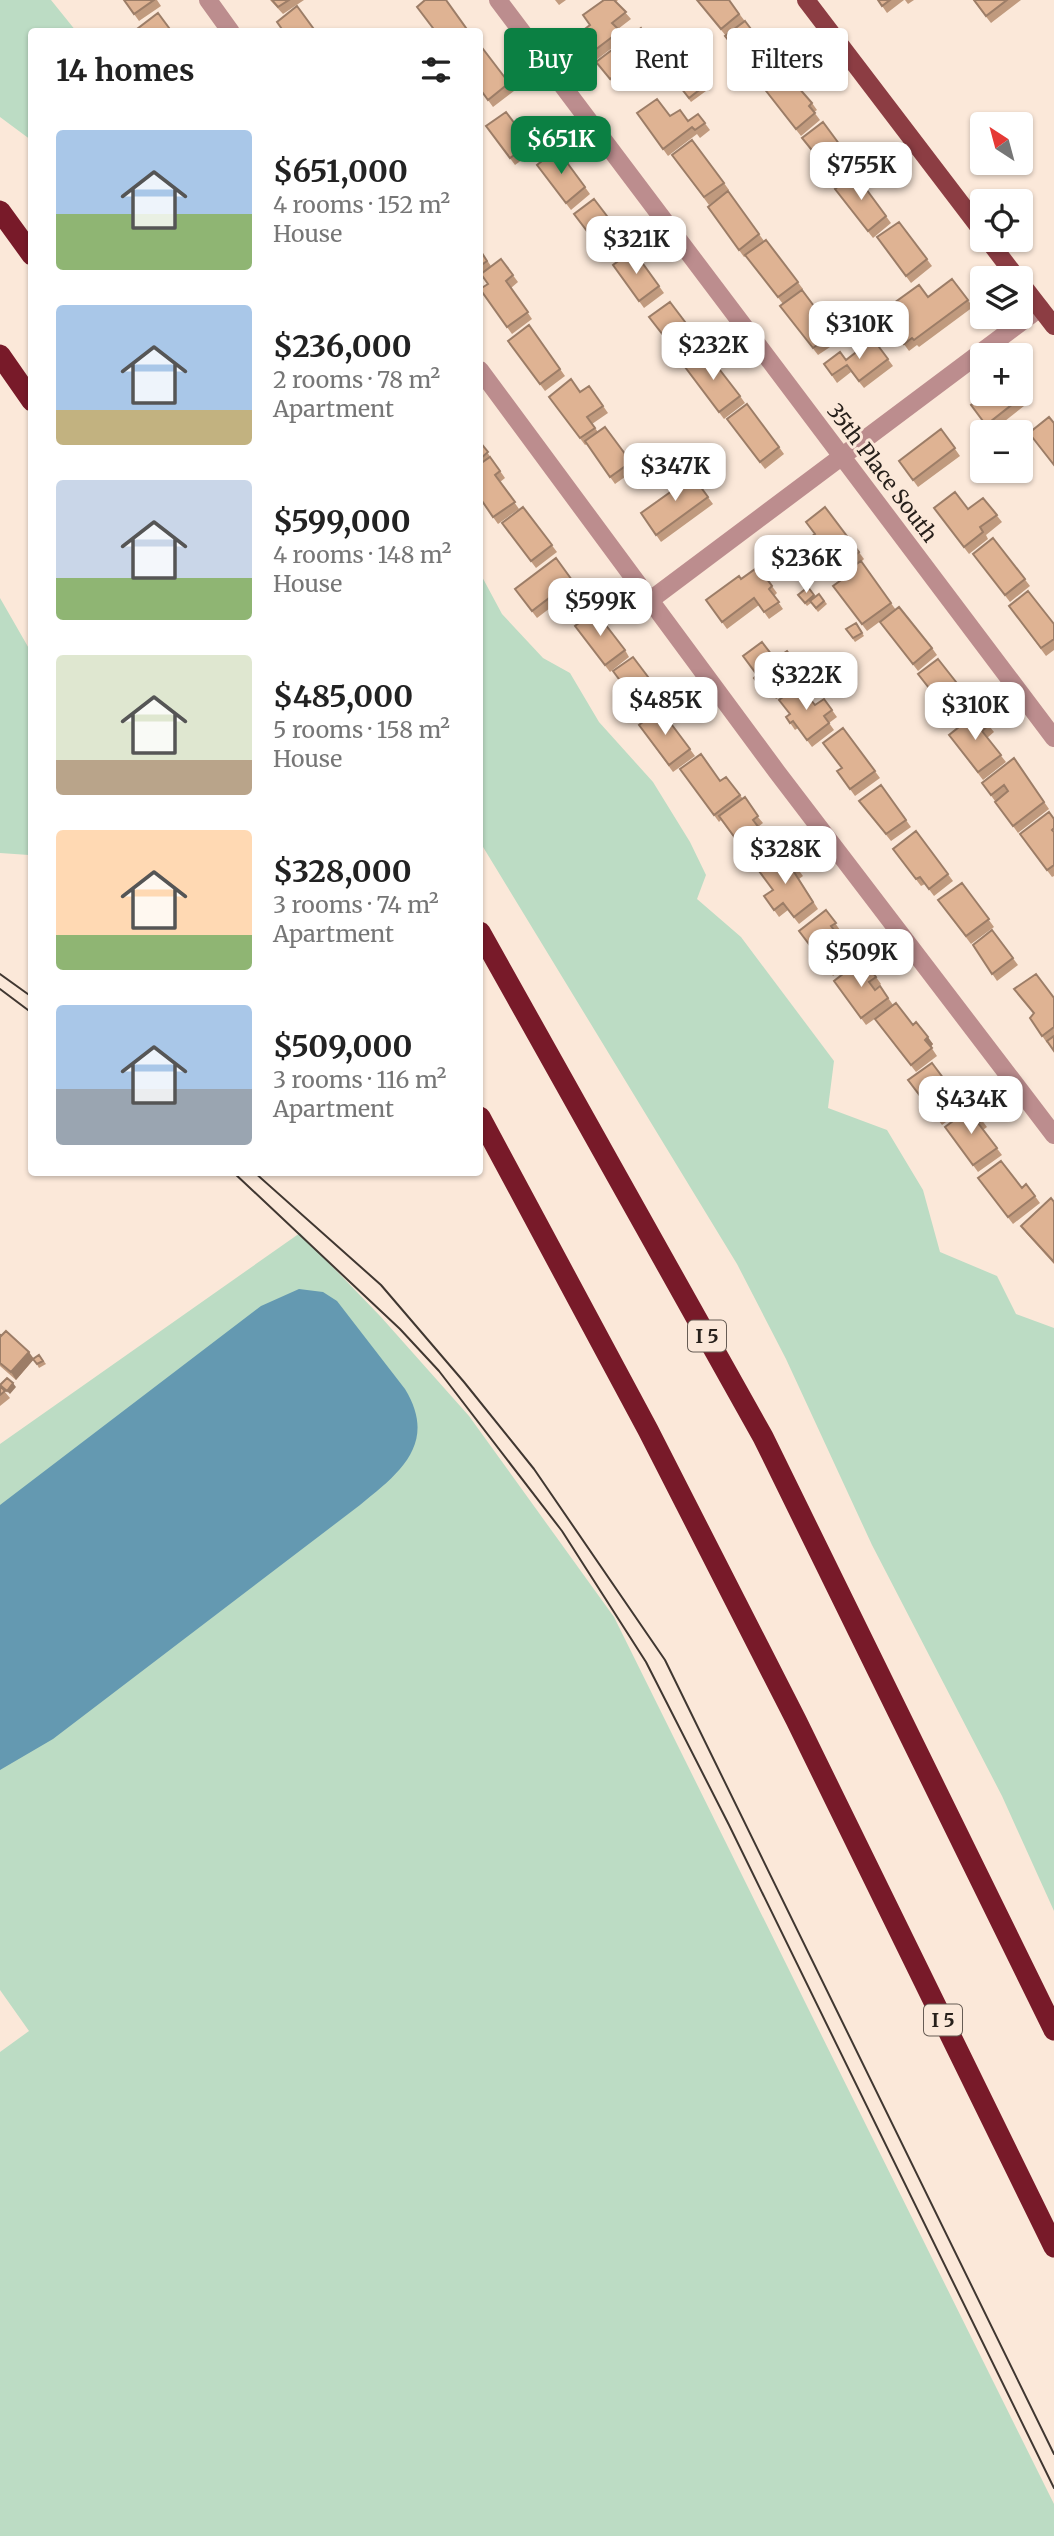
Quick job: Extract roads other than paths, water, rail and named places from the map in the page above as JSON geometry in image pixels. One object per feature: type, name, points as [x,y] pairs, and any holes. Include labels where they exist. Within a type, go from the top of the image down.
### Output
[{"type":"highway","points":[[0,211],[28,250]]},
{"type":"highway","points":[[0,355],[28,395]]},
{"type":"highway","name":"I 5","points":[[483,937],[763,1437],[1054,2030]]},
{"type":"highway","name":"I 5","points":[[483,1123],[648,1430],[784,1696],[1054,2246]]},
{"type":"main road","points":[[806,0],[970,215]]},
{"type":"main road","points":[[997,252],[1008,266]]},
{"type":"main road","points":[[1033,299],[1054,327]]},
{"type":"street","points":[[208,0],[228,28]]},
{"type":"street","name":"35th Place South","points":[[498,0],[1054,738]]},
{"type":"street","points":[[649,601],[1040,308]]},
{"type":"street","points":[[483,374],[649,601],[1054,1135]]},
{"type":"water","points":[[299,1289],[323,1292],[337,1301],[405,1389],[418,1425],[416,1441],[410,1455],[389,1481],[360,1505],[53,1739],[0,1770],[0,1505],[261,1306]]},
{"type":"tram line","points":[[0,974],[28,994]]},
{"type":"tram line","points":[[0,989],[28,1010]]},
{"type":"tram line","points":[[237,1176],[400,1329],[439,1371],[562,1531],[646,1662],[729,1825],[1054,2488]]},
{"type":"tram line","points":[[258,1176],[381,1285],[464,1382],[534,1469],[665,1660],[1054,2454]]}]
